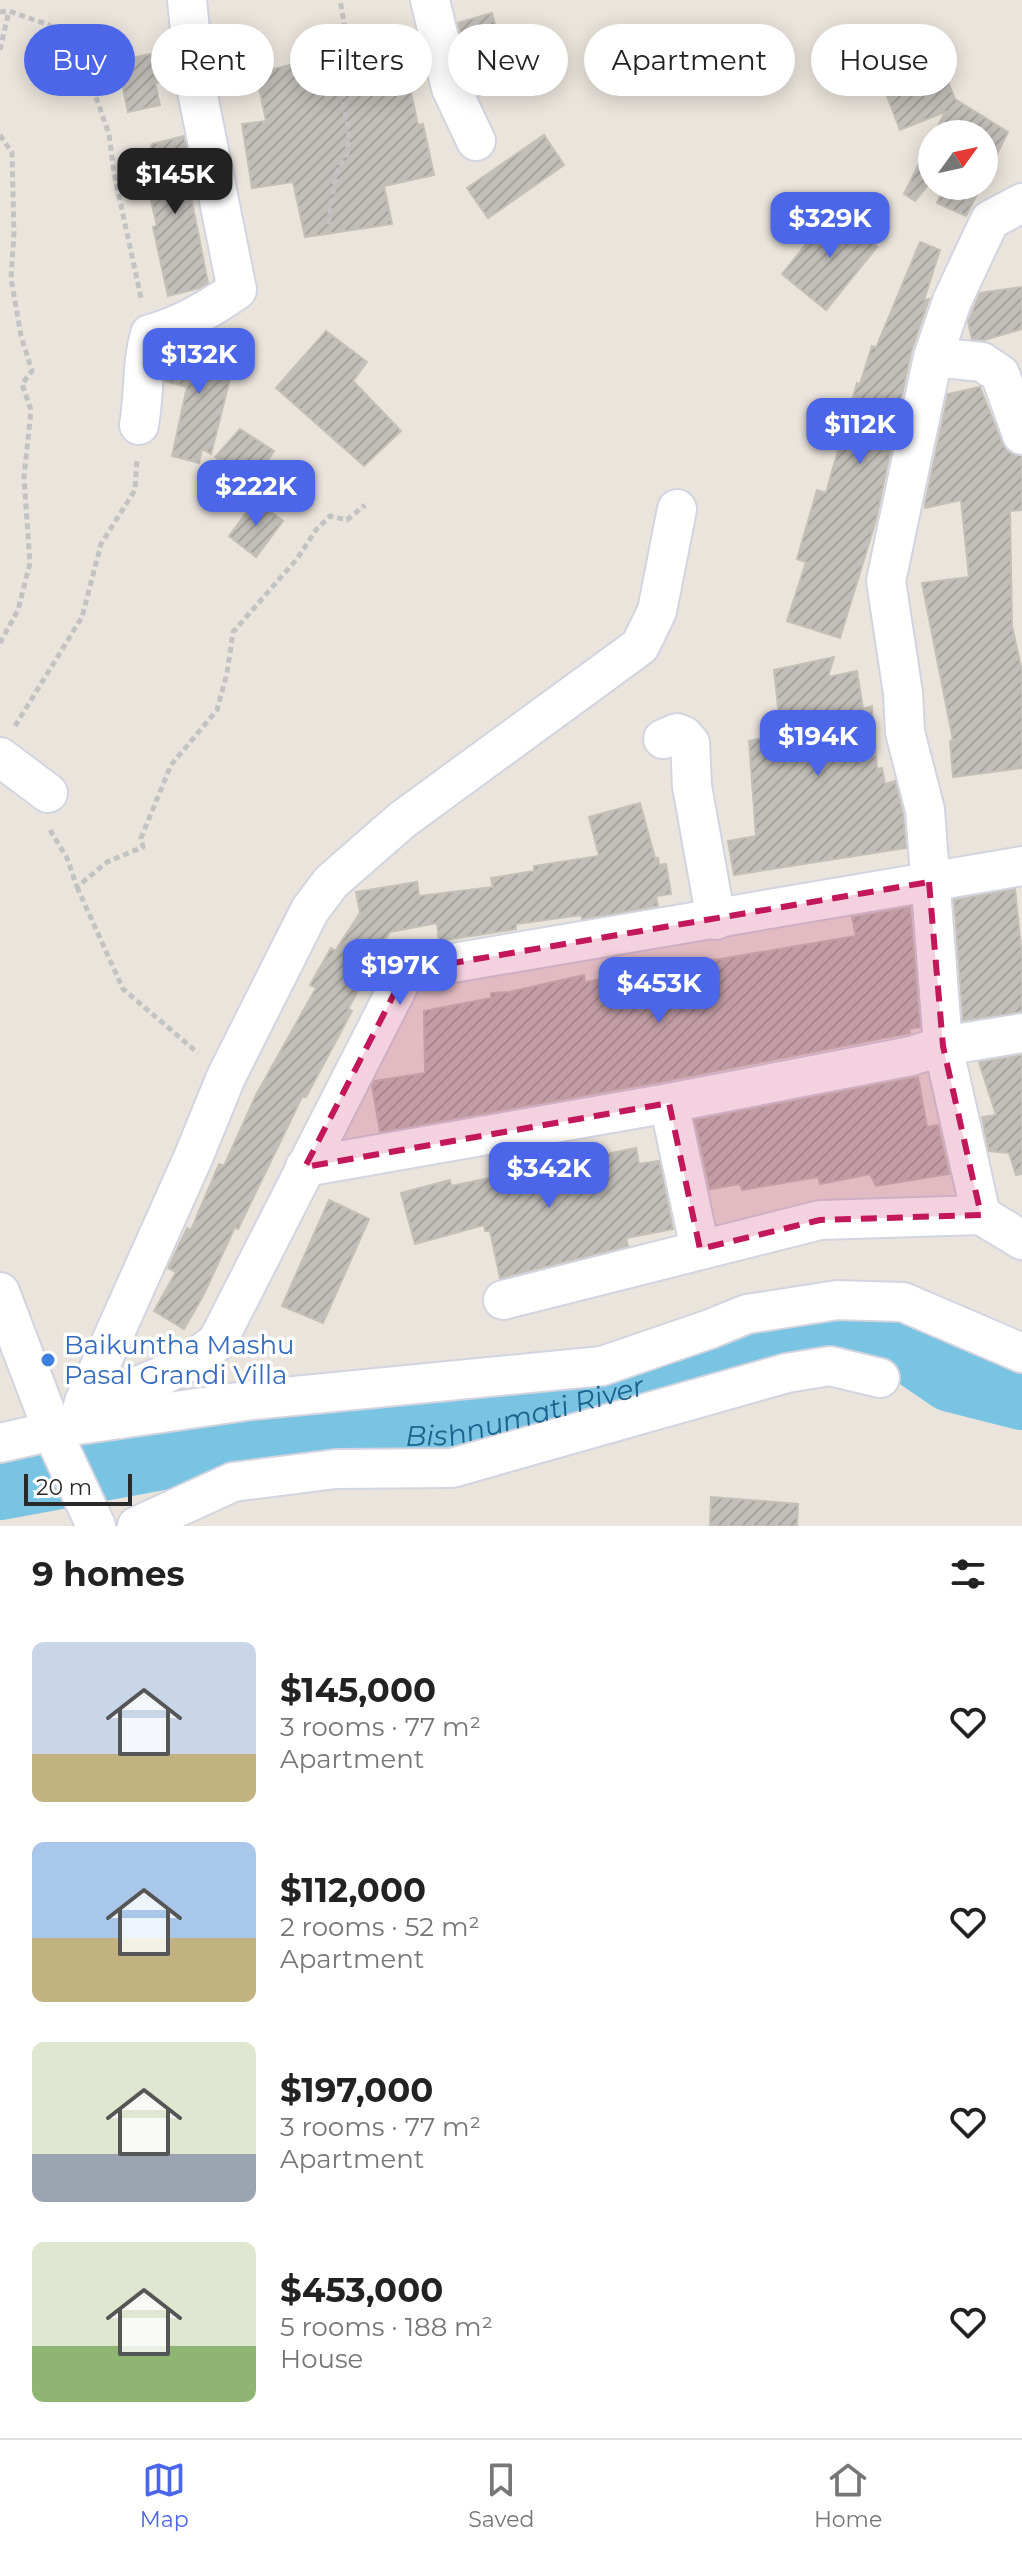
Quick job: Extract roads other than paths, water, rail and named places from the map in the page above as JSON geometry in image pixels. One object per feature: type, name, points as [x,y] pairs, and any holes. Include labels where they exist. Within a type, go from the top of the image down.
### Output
[{"type":"street","points":[[139,425],[144,401],[143,359],[150,334],[173,328],[206,312],[237,290],[195,81],[187,0]]},
{"type":"street","points":[[430,0],[451,88],[476,141]]},
{"type":"street","points":[[981,1215],[943,1046],[925,810],[905,732],[903,693],[886,581],[933,357],[952,301],[990,220],[1022,203]]},
{"type":"street","points":[[933,357],[982,362],[1000,374],[1022,435]]},
{"type":"street","points":[[68,1425],[193,1158],[226,1077],[310,910],[331,882],[402,820],[640,646],[657,611],[677,509]]},
{"type":"street","points":[[663,739],[677,733],[690,743],[692,786],[716,920]]},
{"type":"street","points":[[4,747],[48,793]]},
{"type":"street","points":[[68,1425],[142,1383],[193,1359],[217,1342],[406,971],[1022,866]]},
{"type":"street","points":[[305,1167],[669,1103],[911,1056],[943,1046],[1022,1033]]},
{"type":"street","points":[[669,1103],[700,1249]]},
{"type":"street","points":[[503,1300],[820,1220],[981,1215],[1022,1240]]},
{"type":"street","points":[[0,1292],[68,1425],[96,1526]]},
{"type":"street","points":[[0,1443],[68,1425],[252,1400],[602,1366],[747,1314],[837,1300],[903,1302],[1022,1353]]},
{"type":"street","points":[[137,1526],[233,1482],[336,1469],[452,1468],[787,1373],[830,1366],[880,1378]]},
{"type":"waterway","name":"Bishnumati River","points":[[0,1487],[259,1439],[454,1435],[669,1378],[865,1320],[951,1379],[1022,1397]]},
{"type":"place","name":"Baikuntha Mashu Pasal Grandi Villa","points":[[48,1360]]}]
